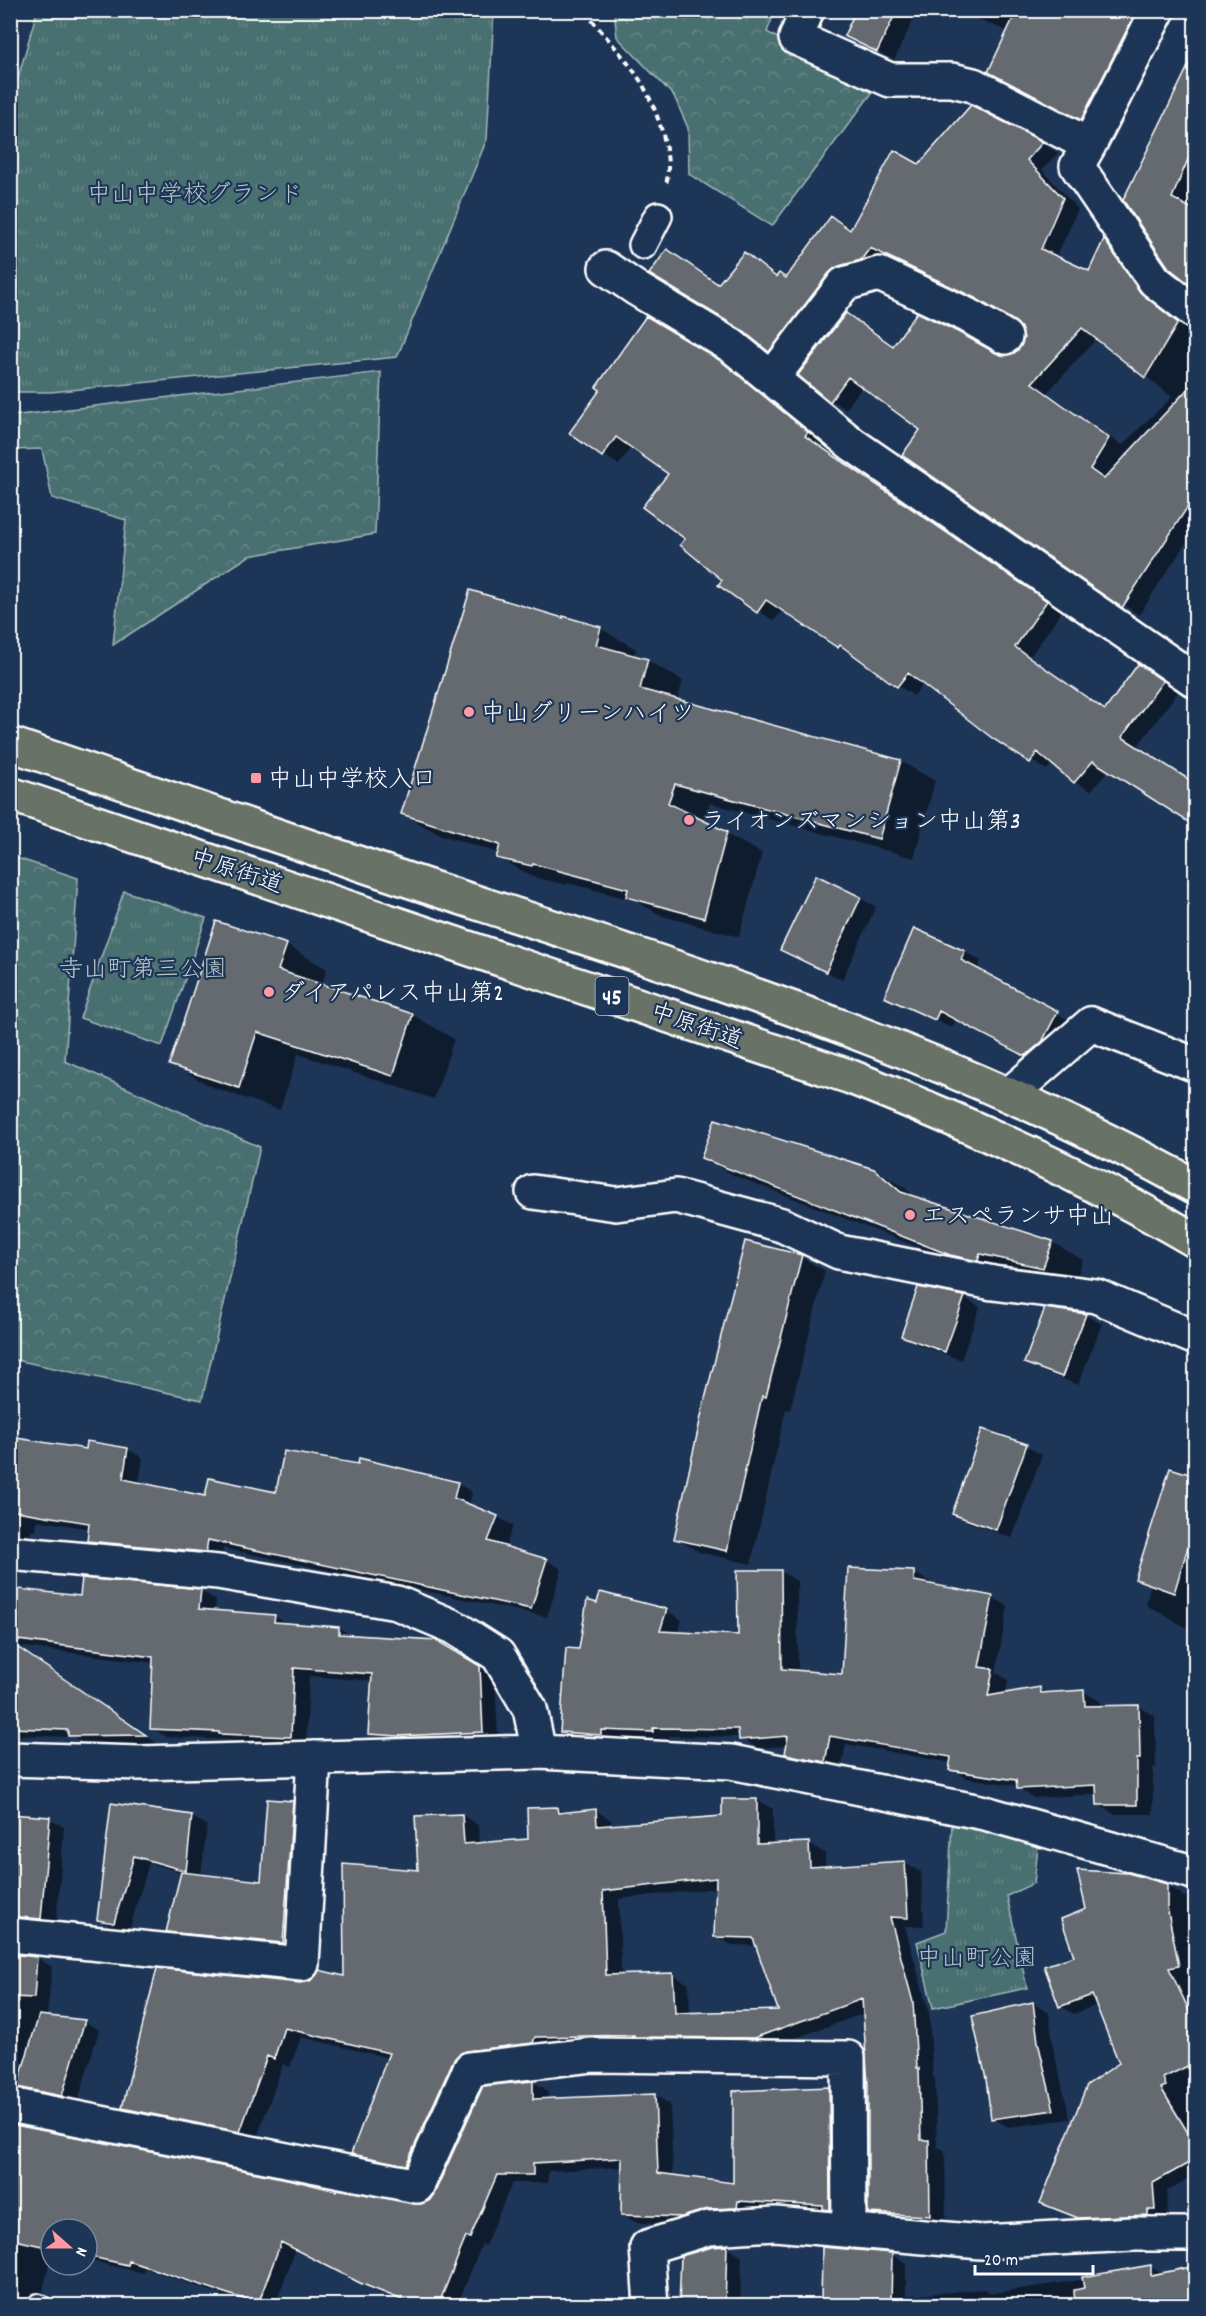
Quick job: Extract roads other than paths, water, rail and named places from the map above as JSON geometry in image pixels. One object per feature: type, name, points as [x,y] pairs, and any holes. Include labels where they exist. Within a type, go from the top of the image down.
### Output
[{"type":"main road","name":"中原街道","points":[[10,744],[829,1022],[1009,1095],[1196,1187]]},
{"type":"main road","name":"中原街道","points":[[10,794],[851,1077],[955,1118],[1083,1180],[1196,1241]]},
{"type":"street","points":[[807,10],[796,38],[890,80],[952,80],[973,85],[1089,145]]},
{"type":"street","points":[[1158,10],[1077,166],[1155,281],[1196,313]]},
{"type":"street","points":[[657,216],[627,261],[852,444],[1196,681]]},
{"type":"street","points":[[772,378],[844,284],[879,274],[967,315],[1005,337]]},
{"type":"street","points":[[1009,1095],[1091,1024],[1196,1065]]},
{"type":"street","points":[[533,1192],[616,1204],[676,1196],[782,1225],[839,1252],[993,1283],[1096,1296],[1196,1338]]},
{"type":"street","points":[[10,1553],[218,1572],[397,1603],[454,1627],[498,1655],[530,1709],[539,1752]]},
{"type":"street","points":[[10,1759],[140,1763],[539,1752],[731,1762],[985,1813],[1196,1873]]},
{"type":"street","points":[[10,1935],[302,1964],[314,1758]]},
{"type":"street","points":[[10,2105],[417,2186],[470,2069],[592,2055],[848,2058],[849,2230]]},
{"type":"street","points":[[651,2306],[647,2247],[709,2228],[775,2224],[981,2241],[1133,2234],[1196,2234]]},
{"type":"place","name":"中山グリーンハイツ","points":[[469,712]]},
{"type":"place","name":"中山中学校入口","points":[[256,778]]},
{"type":"place","name":"ライオンズマンション中山第3","points":[[689,820]]},
{"type":"place","name":"ダイアパレス中山第2","points":[[269,992]]},
{"type":"place","name":"エスペランサ中山","points":[[910,1215]]},
{"type":"park label","name":"中山中学校グランド","points":[[195,193]]},
{"type":"park label","name":"寺山町第三公園","points":[[143,968]]},
{"type":"park label","name":"中山町公園","points":[[977,1957]]}]
